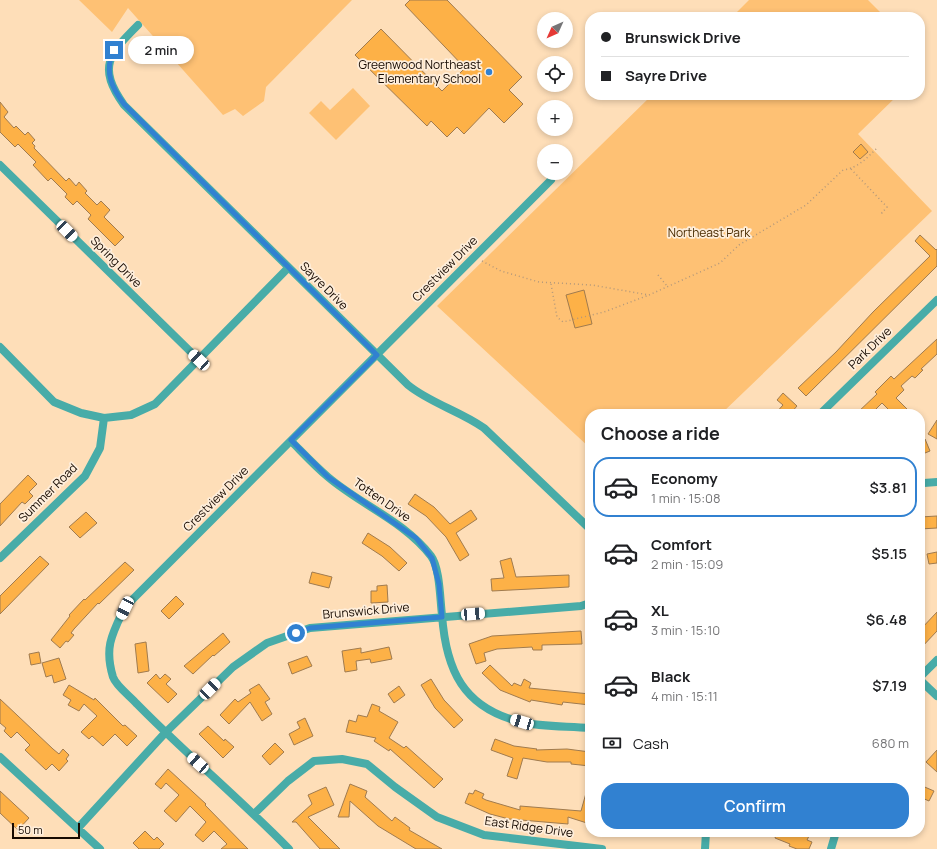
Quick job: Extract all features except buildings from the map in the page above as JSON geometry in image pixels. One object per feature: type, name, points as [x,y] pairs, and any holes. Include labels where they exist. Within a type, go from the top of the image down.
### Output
[{"type":"street","name":"Sayre Drive","points":[[138,25],[120,43],[110,58],[109,72],[116,94],[133,115],[377,355],[418,393],[468,417],[484,428],[585,524]]},
{"type":"street","name":"Spring Drive","points":[[0,165],[199,360]]},
{"type":"street","name":"Crestview Drive","points":[[289,849],[254,814],[165,733],[113,679],[108,653],[114,630],[125,608],[550,180]]},
{"type":"street","points":[[0,347],[54,402],[82,413],[104,418],[131,415],[154,404],[288,268]]},
{"type":"street","name":"Park Drive","points":[[825,409],[937,300]]},
{"type":"street","name":"Summer Road","points":[[1,555],[85,476],[100,448],[104,418]]},
{"type":"street","name":"Totten Drive","points":[[291,440],[328,477],[416,538],[432,558],[439,584],[442,617],[449,662],[462,686],[475,702],[495,714],[522,722],[585,728]]},
{"type":"street","points":[[925,483],[937,482]]},
{"type":"street","name":"Brunswick Drive","points":[[78,828],[165,733],[233,667],[267,643],[310,628],[585,605]]},
{"type":"street","points":[[925,673],[937,660]]},
{"type":"street","points":[[925,684],[937,696]]},
{"type":"street","points":[[0,757],[100,849]]},
{"type":"street","name":"East Ridge Drive","points":[[254,814],[288,781],[314,761],[342,759],[367,764],[395,787],[437,817],[484,835],[602,849]]},
{"type":"street","points":[[705,849],[706,837]]},
{"type":"street","points":[[831,849],[835,837]]},
{"type":"path","points":[[551,284],[557,317],[563,322],[604,312],[649,295],[720,263],[739,245],[806,205],[843,170],[859,164],[877,148]]},
{"type":"path","points":[[851,168],[888,207],[882,213],[880,211]]},
{"type":"path","points":[[476,255],[485,264],[524,278],[551,284],[598,285],[649,295]]},
{"type":"path","points":[[658,275],[667,286]]},
{"type":"green space","points":[[79,0],[352,0],[266,87],[264,101],[243,116],[235,109],[223,115],[128,8],[112,32]]},
{"type":"green space","points":[[749,0],[868,0],[880,12],[737,12]]},
{"type":"green space","points":[[353,88],[370,106],[336,140],[309,113],[321,101],[330,110]]},
{"type":"green space","name":"Northeast Park","points":[[647,100],[893,100],[858,134],[932,211],[726,409],[585,409],[585,443],[437,306],[565,180],[573,180],[573,173]]},
{"type":"place","name":"Greenwood Northeast Elementary School","points":[[489,72]]},
{"type":"route","points":[[114,50],[110,58],[108,68],[111,82],[116,94],[133,115],[377,355],[291,440],[328,477],[416,538],[432,558],[439,584],[442,617],[310,628],[296,633]]}]
